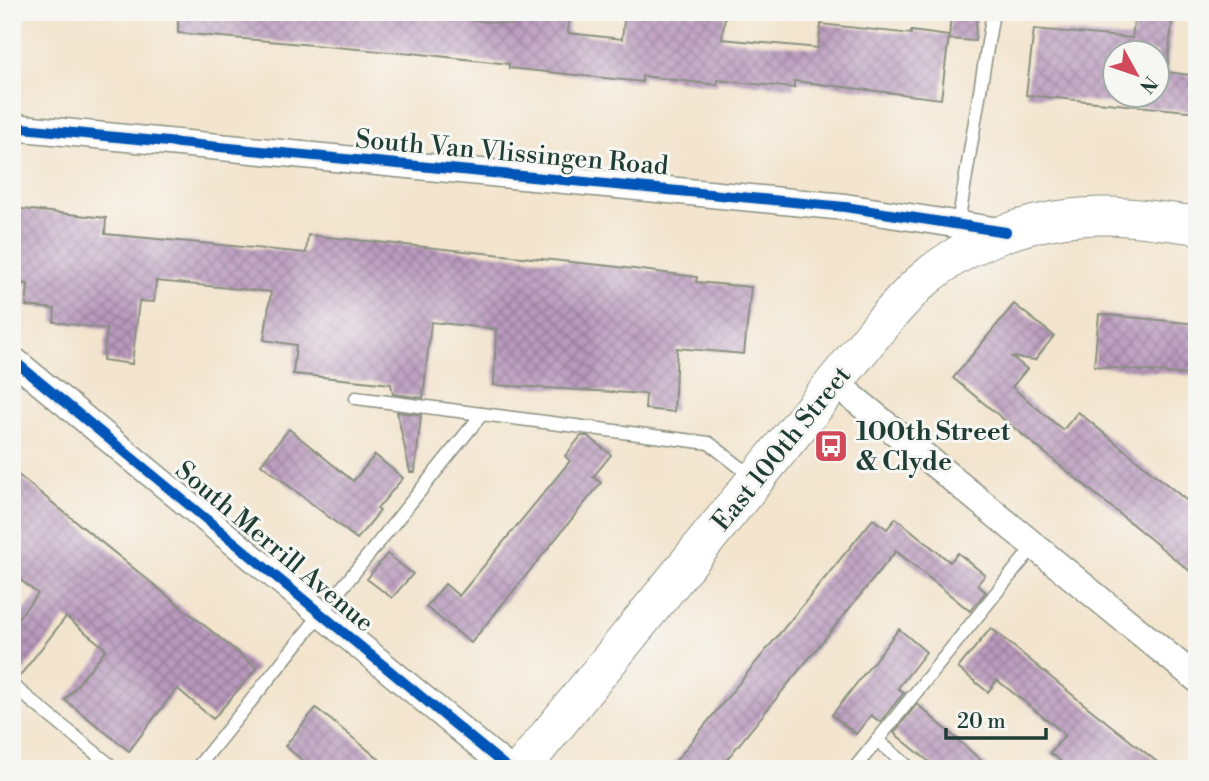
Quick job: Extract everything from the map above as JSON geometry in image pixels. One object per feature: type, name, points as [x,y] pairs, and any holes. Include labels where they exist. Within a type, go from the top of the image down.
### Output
[{"type":"main road","name":"East 100th Street","points":[[521,769],[884,321],[922,281],[961,253],[1006,232],[1053,220],[1101,215],[1197,225]]},
{"type":"street","name":"South Van Vlissingen Road","points":[[12,127],[845,207],[1006,232]]},
{"type":"street","name":"South Merrill Avenue","points":[[12,359],[509,769]]},
{"type":"street","points":[[834,382],[1197,679]]},
{"type":"lane","points":[[958,224],[993,12]]},
{"type":"lane","points":[[356,398],[709,443],[755,479]]},
{"type":"lane","points":[[196,769],[482,415]]},
{"type":"lane","points":[[854,769],[1034,546]]},
{"type":"lane","points":[[12,685],[116,769]]},
{"type":"lane","points":[[877,740],[911,769]]},
{"type":"building","points":[[178,12],[400,12],[436,16],[437,12],[463,12],[462,19],[513,25],[514,12],[570,12],[568,33],[622,39],[625,12],[692,12],[725,16],[722,39],[818,48],[821,24],[949,36],[941,99],[794,81],[794,88],[718,80],[717,85],[642,76],[642,82],[509,68],[509,64],[412,53],[178,33]]},
{"type":"building","points":[[951,12],[977,12],[975,41],[949,39]]},
{"type":"building","points":[[1135,12],[1173,12],[1170,42],[1170,38],[1132,38]]},
{"type":"building","points":[[1034,29],[1132,38],[1100,38],[1100,102],[1026,95]]},
{"type":"building","points":[[1170,72],[1197,76],[1197,112],[1157,108],[1170,108]]},
{"type":"building","points":[[12,208],[106,218],[105,234],[306,253],[308,235],[610,266],[697,277],[696,282],[751,287],[744,354],[677,348],[674,412],[645,409],[646,394],[494,385],[496,329],[431,322],[423,398],[393,394],[391,384],[293,374],[296,345],[264,340],[271,292],[156,281],[154,302],[139,301],[132,364],[103,360],[107,329],[54,322],[55,309],[26,306],[28,284],[12,282]]},
{"type":"building","points":[[1014,304],[1054,336],[1035,360],[1012,357],[1027,369],[1012,387],[1063,430],[1078,412],[1197,509],[1197,577],[953,378]]},
{"type":"building","points":[[1099,314],[1197,324],[1197,376],[1094,366]]},
{"type":"building","points":[[397,412],[421,415],[415,472],[410,472]]},
{"type":"building","points":[[289,429],[353,481],[375,455],[403,478],[357,539],[261,464]]},
{"type":"building","points":[[581,436],[588,436],[611,455],[593,477],[601,483],[471,643],[426,607],[445,584],[459,596],[570,461],[565,456]]},
{"type":"building","points":[[12,470],[257,668],[213,719],[177,688],[129,751],[65,700],[106,649],[66,617],[18,678],[12,676],[12,625],[38,594],[12,573]]},
{"type":"building","points":[[896,518],[950,562],[958,553],[985,575],[977,585],[986,592],[970,611],[896,551],[719,769],[669,769],[873,519],[887,529]]},
{"type":"building","points":[[387,554],[413,574],[392,598],[367,579]]},
{"type":"building","points":[[991,628],[1166,769],[1071,769],[1050,753],[1064,736],[1062,732],[997,680],[988,692],[958,668]]},
{"type":"building","points":[[899,629],[926,652],[898,688],[904,693],[880,722],[871,715],[856,734],[832,715]]},
{"type":"building","points":[[917,704],[991,769],[938,769],[894,733]]},
{"type":"building","points":[[316,708],[391,769],[313,769],[285,746]]},
{"type":"cycle path","points":[[12,127],[845,207],[1006,232]]},
{"type":"cycle path","points":[[12,359],[509,769]]},
{"type":"place","name":"100th Street & Clyde","points":[[831,446]]}]
